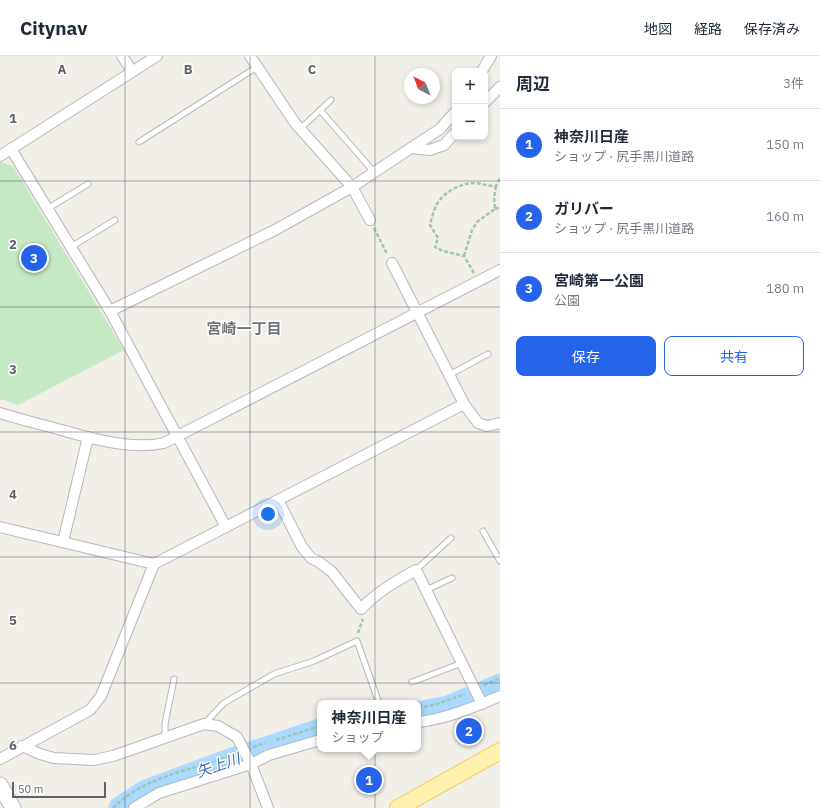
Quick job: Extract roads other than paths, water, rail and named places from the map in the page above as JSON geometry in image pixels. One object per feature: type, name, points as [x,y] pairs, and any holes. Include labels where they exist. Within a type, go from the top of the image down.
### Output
[{"type":"main road","points":[[399,808],[500,752]]},
{"type":"street","points":[[122,56],[132,72]]},
{"type":"street","points":[[0,156],[157,56]]},
{"type":"street","points":[[250,56],[300,128],[352,187],[370,220]]},
{"type":"street","points":[[484,68],[489,57]]},
{"type":"street","points":[[488,99],[500,87]]},
{"type":"street","points":[[110,311],[275,230],[352,187],[440,129],[452,115]]},
{"type":"street","points":[[411,148],[430,150],[444,145],[452,136]]},
{"type":"street","points":[[11,149],[110,311],[226,527]]},
{"type":"street","points":[[392,263],[464,404],[478,423],[487,426],[500,423]]},
{"type":"street","points":[[0,414],[88,437],[134,446],[152,446],[164,443],[500,270]]},
{"type":"street","points":[[0,527],[154,564],[464,404]]},
{"type":"street","points":[[63,542],[88,437]]},
{"type":"street","points":[[278,500],[302,547],[311,558],[332,572],[361,609],[389,585],[416,570],[482,704]]},
{"type":"street","points":[[0,759],[90,710],[102,696],[154,564]]},
{"type":"street","points":[[421,722],[430,721],[482,704],[500,696]]},
{"type":"street","points":[[22,746],[54,758],[94,760],[114,756],[204,724],[218,726],[237,737],[245,751],[268,808]]},
{"type":"street","points":[[134,808],[159,793],[250,763],[269,755],[317,741]]},
{"type":"street","points":[[0,785],[13,808]]},
{"type":"lane","points":[[139,142],[257,68]]},
{"type":"lane","points":[[300,128],[331,100]]},
{"type":"lane","points":[[320,110],[374,172]]},
{"type":"lane","points":[[48,209],[88,184]]},
{"type":"lane","points":[[71,247],[115,220]]},
{"type":"lane","points":[[449,375],[488,354]]},
{"type":"lane","points":[[483,531],[500,561]]},
{"type":"lane","points":[[416,570],[451,538]]},
{"type":"lane","points":[[426,590],[452,578]]},
{"type":"lane","points":[[204,724],[224,703],[274,674],[314,662],[357,641],[378,700]]},
{"type":"lane","points":[[412,682],[462,663]]},
{"type":"lane","points":[[164,737],[165,724],[174,679]]},
{"type":"waterway","name":"矢上川","points":[[421,712],[448,707],[500,685]]},
{"type":"waterway","name":"矢上川","points":[[120,808],[146,791],[227,761],[317,731]]},
{"type":"place","name":"宮崎第一公園","points":[[34,258]]},
{"type":"place","name":"ガリバー","points":[[469,731]]},
{"type":"place","name":"神奈川日産","points":[[369,780]]},
{"type":"district","name":"宮崎一丁目","points":[[244,328]]}]
